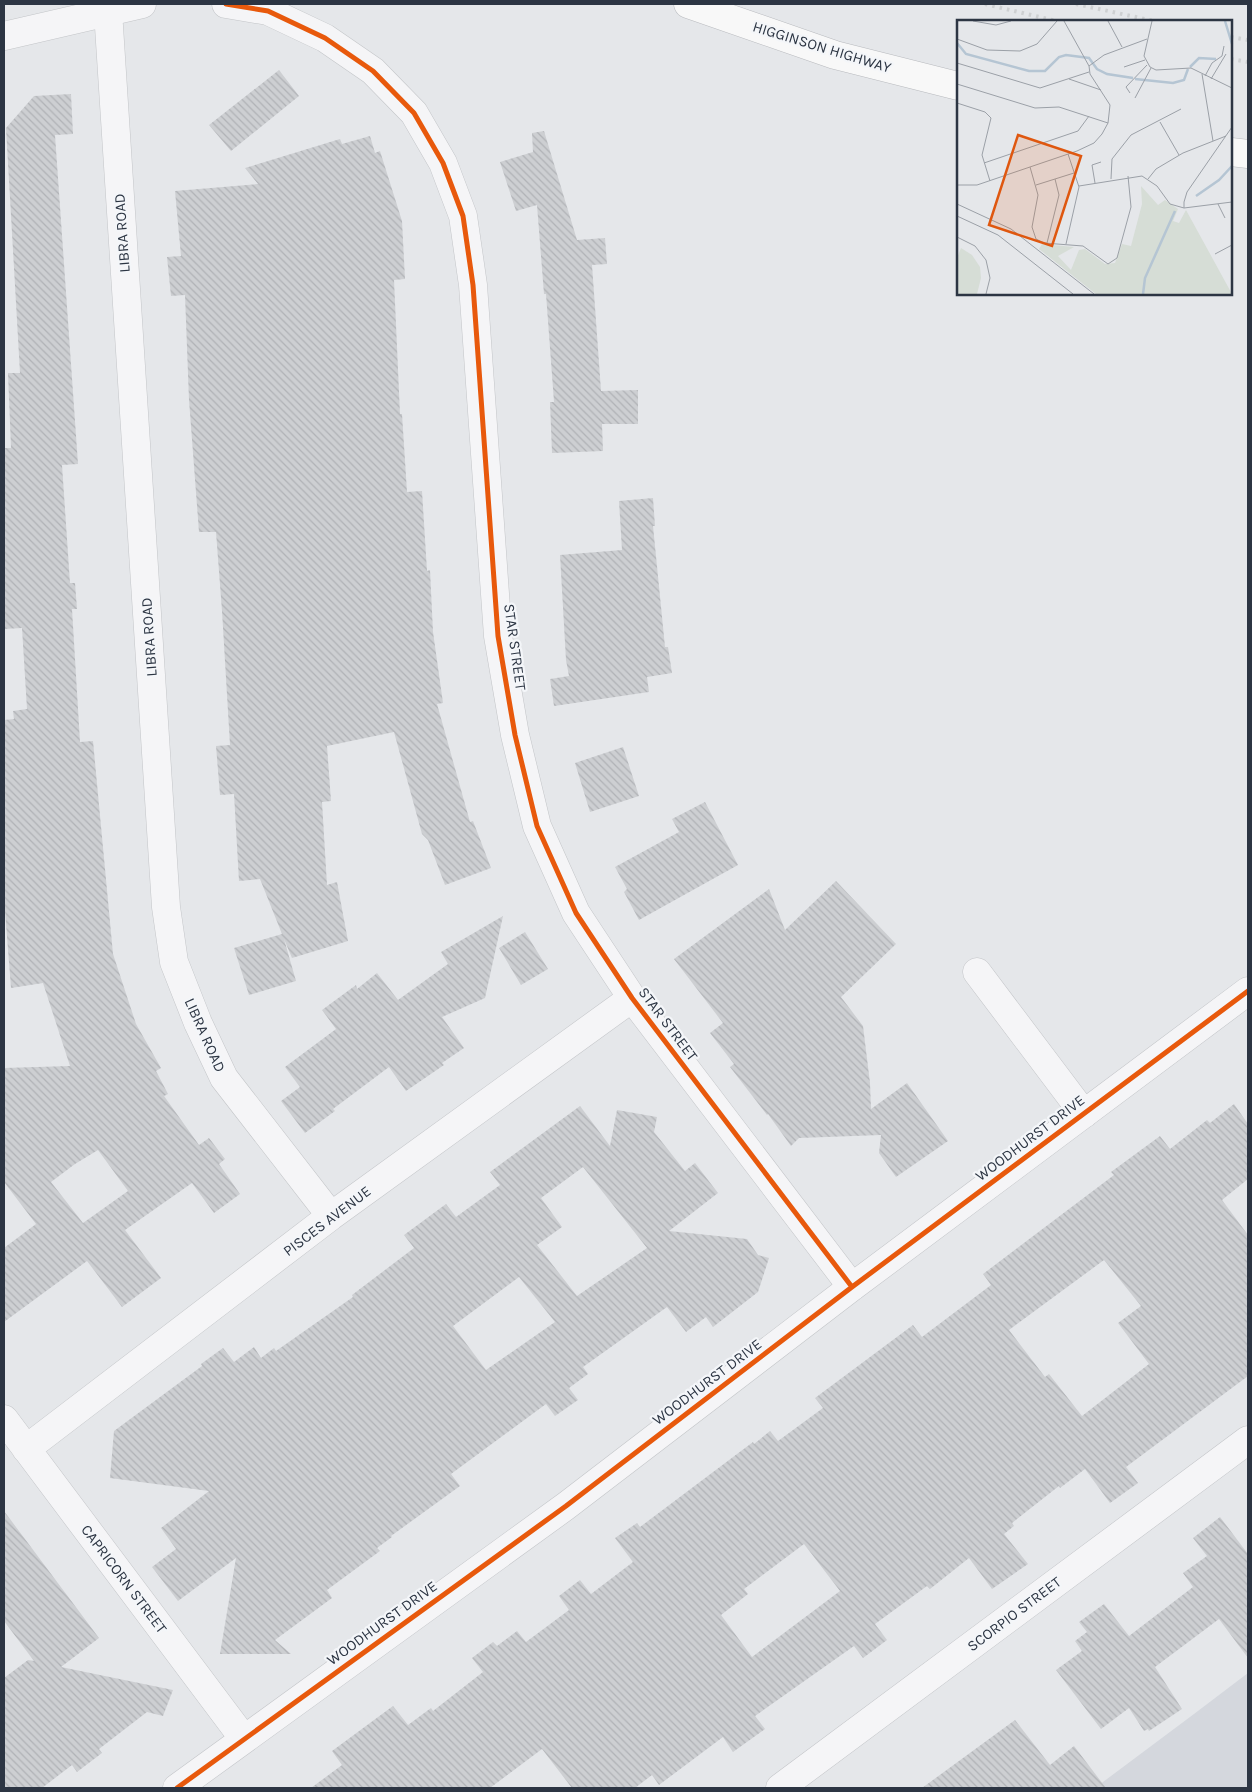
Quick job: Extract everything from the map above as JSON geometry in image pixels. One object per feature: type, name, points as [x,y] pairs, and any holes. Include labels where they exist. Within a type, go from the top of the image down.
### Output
[{"type":"highway","name":"HIGGINSON HIGHWAY","points":[[688,4],[835,55],[957,86]]},
{"type":"highway","points":[[1232,152],[1248,154]]},
{"type":"street","points":[[4,36],[142,4]]},
{"type":"street","name":"STAR STREET","points":[[226,4],[268,11],[325,38],[373,71],[414,113],[443,163],[463,216],[473,285],[498,636],[515,734],[537,826],[576,913],[632,998],[852,1287]]},
{"type":"street","name":"LIBRA ROAD","points":[[108,11],[166,898],[174,962],[198,1023],[224,1078],[331,1216]]},
{"type":"street","points":[[976,972],[1084,1114]]},
{"type":"street","name":"WOODHURST DRIVE","points":[[176,1788],[566,1506],[852,1287],[1248,991]]},
{"type":"street","name":"PISCES AVENUE","points":[[26,1448],[331,1216],[632,998]]},
{"type":"street","name":"CAPRICORN STREET","points":[[4,1418],[244,1739]]},
{"type":"street","name":"SCORPIO STREET","points":[[780,1788],[1248,1440]]},
{"type":"shaded area","points":[[1248,1673],[1248,1788],[1095,1788],[1194,1714]]},
{"type":"building","points":[[279,70],[299,96],[231,151],[209,125]]},
{"type":"building","points":[[71,94],[73,134],[55,135],[78,464],[62,465],[70,583],[75,583],[77,609],[72,609],[80,742],[93,741],[113,954],[136,1024],[161,1068],[156,1071],[168,1094],[164,1096],[199,1145],[209,1138],[225,1159],[219,1164],[240,1194],[214,1213],[192,1183],[125,1230],[161,1278],[122,1307],[87,1261],[4,1322],[4,1248],[36,1224],[4,1182],[4,1068],[70,1066],[43,983],[11,988],[4,898],[4,720],[14,719],[13,711],[27,709],[22,628],[4,629],[4,448],[11,448],[8,373],[20,373],[6,128],[34,96]],"holes":[[[98,1150],[128,1191],[83,1223],[51,1182]]]},
{"type":"building","points":[[544,131],[577,240],[605,238],[607,264],[592,265],[601,391],[638,390],[638,424],[602,424],[603,451],[552,453],[550,402],[554,402],[537,205],[516,211],[500,162],[533,152],[532,133]]},
{"type":"building","points":[[370,136],[375,153],[380,151],[402,221],[405,279],[394,280],[400,414],[402,414],[407,492],[422,491],[427,571],[430,570],[433,632],[443,703],[437,704],[470,822],[473,821],[491,868],[445,885],[428,840],[422,834],[394,732],[327,746],[331,801],[322,802],[327,885],[337,882],[348,941],[292,958],[284,939],[296,981],[249,995],[234,948],[282,934],[260,879],[239,881],[234,794],[220,795],[216,746],[230,745],[222,611],[216,532],[199,532],[189,400],[185,295],[171,296],[167,257],[181,256],[175,191],[258,184],[245,168],[340,139],[342,144]]},
{"type":"building","points":[[653,498],[655,526],[653,526],[665,647],[668,647],[672,673],[647,677],[649,692],[554,706],[550,679],[569,676],[566,660],[560,555],[622,550],[619,501]]},
{"type":"building","points":[[623,747],[639,796],[590,812],[575,763]]},
{"type":"building","points":[[705,802],[738,865],[639,920],[624,892],[627,889],[615,867],[679,832],[672,819]]},
{"type":"building","points":[[836,881],[896,944],[841,997],[863,1026],[871,1109],[907,1083],[948,1141],[896,1177],[879,1153],[881,1135],[799,1138],[791,1146],[730,1067],[734,1064],[710,1033],[723,1023],[674,959],[769,889],[785,930]]},
{"type":"building","points":[[503,916],[485,998],[442,1017],[464,1048],[442,1063],[444,1065],[406,1091],[389,1067],[333,1109],[335,1111],[305,1133],[281,1101],[300,1087],[285,1067],[336,1029],[322,1010],[356,985],[357,989],[377,973],[398,1000],[448,964],[441,952]]},
{"type":"building","points":[[525,932],[548,969],[521,985],[499,948]]},
{"type":"building","points":[[1234,1104],[1248,1124],[1248,1179],[1222,1200],[1248,1235],[1248,1376],[1126,1467],[1138,1483],[1110,1503],[1085,1469],[1060,1488],[1059,1486],[1012,1523],[1014,1526],[1004,1534],[1028,1564],[992,1589],[969,1558],[930,1589],[927,1586],[875,1624],[887,1640],[863,1658],[854,1646],[755,1716],[765,1729],[733,1752],[723,1737],[659,1785],[652,1775],[635,1788],[572,1788],[542,1749],[490,1788],[311,1788],[342,1765],[332,1751],[393,1706],[408,1725],[431,1708],[433,1711],[483,1672],[472,1658],[493,1642],[497,1646],[517,1631],[526,1642],[569,1610],[559,1596],[580,1580],[591,1594],[633,1562],[615,1538],[637,1523],[640,1527],[770,1431],[778,1441],[823,1408],[815,1398],[913,1325],[922,1337],[991,1285],[983,1274],[1114,1175],[1111,1172],[1160,1136],[1170,1149],[1207,1120],[1210,1123]],"holes":[[[1104,1260],[1141,1306],[1118,1323],[1149,1364],[1082,1416],[1049,1374],[1045,1377],[1009,1330]],[[804,1544],[840,1591],[752,1657],[721,1615],[748,1594],[744,1589]]]},
{"type":"building","points":[[580,1106],[610,1146],[617,1110],[657,1117],[654,1132],[685,1171],[695,1163],[718,1193],[669,1231],[747,1239],[758,1255],[769,1258],[758,1292],[713,1327],[706,1317],[686,1332],[667,1307],[583,1367],[588,1374],[569,1388],[578,1400],[555,1416],[546,1404],[451,1474],[460,1486],[391,1536],[377,1548],[380,1551],[327,1590],[332,1598],[275,1640],[291,1654],[220,1654],[236,1558],[178,1601],[152,1567],[176,1549],[161,1528],[209,1491],[110,1478],[114,1431],[202,1366],[201,1364],[223,1348],[234,1362],[254,1347],[261,1358],[274,1348],[276,1351],[353,1297],[352,1295],[414,1248],[404,1235],[446,1204],[456,1217],[500,1185],[490,1172]],"holes":[[[583,1167],[647,1248],[577,1296],[537,1245],[562,1227],[541,1198]],[[519,1277],[555,1322],[486,1370],[453,1326]]]},
{"type":"building","points":[[4,1511],[99,1638],[61,1667],[173,1690],[163,1716],[147,1712],[99,1749],[102,1753],[77,1772],[72,1765],[42,1788],[4,1788],[4,1678],[28,1660],[34,1661],[4,1621]]},
{"type":"building","points":[[1220,1517],[1248,1554],[1248,1658],[1219,1619],[1155,1667],[1182,1709],[1149,1731],[1148,1729],[1144,1731],[1129,1708],[1101,1729],[1056,1670],[1082,1651],[1075,1641],[1087,1632],[1079,1622],[1104,1604],[1129,1636],[1193,1587],[1183,1573],[1207,1556],[1193,1538]]},
{"type":"building","points":[[1015,1720],[1050,1765],[1074,1746],[1106,1788],[922,1788]]},
{"type":"railway","points":[[985,4],[1052,20]]},
{"type":"railway","points":[[1076,4],[1149,20]]},
{"type":"railway","points":[[1232,37],[1248,40]]},
{"type":"railway","points":[[1232,59],[1248,62]]},
{"type":"cycle path","points":[[226,4],[268,11],[325,38],[373,71],[414,113],[443,163],[463,216],[473,285],[498,636],[515,735],[537,826],[576,913],[632,998],[852,1287]]},
{"type":"cycle path","points":[[177,1788],[566,1506],[852,1287],[1248,991]]}]
